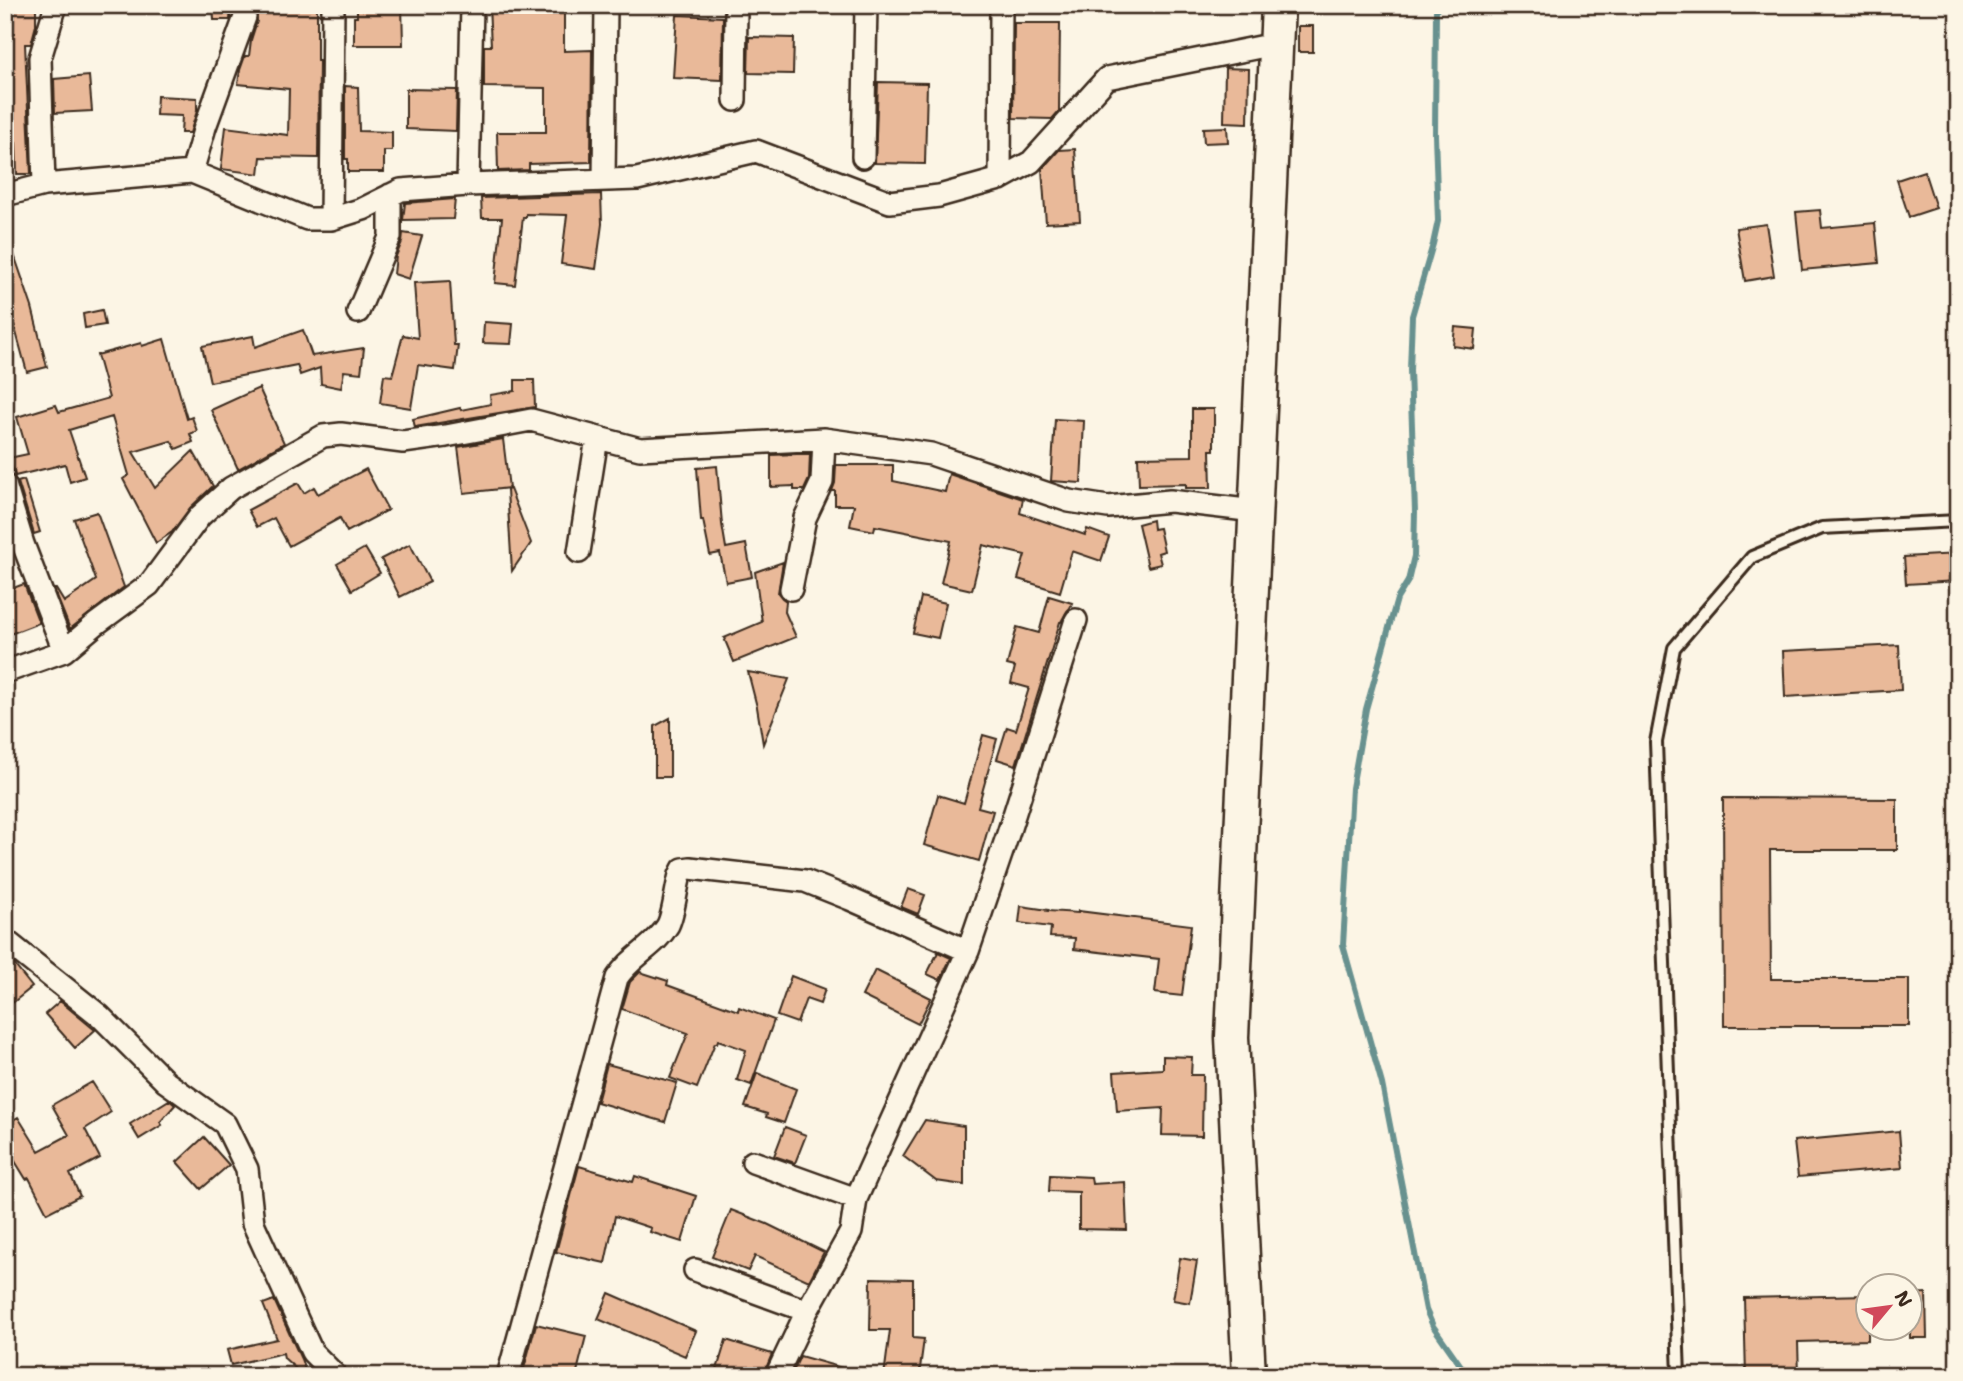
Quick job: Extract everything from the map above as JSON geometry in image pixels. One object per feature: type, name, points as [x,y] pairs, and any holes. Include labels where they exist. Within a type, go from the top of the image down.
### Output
[{"type":"main road","points":[[1249,1376],[1232,1037],[1278,5]]},
{"type":"street","points":[[44,185],[40,58],[56,5]]},
{"type":"street","points":[[192,172],[205,127],[245,17],[244,5]]},
{"type":"street","points":[[331,219],[333,5]]},
{"type":"street","points":[[468,185],[472,5]]},
{"type":"street","points":[[604,180],[606,5]]},
{"type":"street","points":[[735,100],[736,5]]},
{"type":"street","points":[[863,157],[866,5]]},
{"type":"street","points":[[1000,179],[1002,5]]},
{"type":"street","points":[[5,195],[44,185],[192,172],[306,219],[331,219],[363,209],[401,190],[637,179],[756,151],[890,202],[939,196],[1000,179],[1031,162],[1107,78],[1275,44]]},
{"type":"street","points":[[358,312],[390,237],[390,195]]},
{"type":"street","points":[[5,672],[64,651],[149,585],[200,516],[231,488],[323,436],[341,433],[402,442],[531,419],[640,449],[824,439],[931,454],[1069,501],[1108,507],[1170,501],[1255,511]]},
{"type":"street","points":[[579,552],[597,438]]},
{"type":"street","points":[[791,589],[805,518],[822,482],[824,439]]},
{"type":"street","points":[[5,485],[23,544],[64,651]]},
{"type":"street","points":[[776,1376],[807,1311],[850,1232],[856,1199],[968,951],[1076,620]]},
{"type":"street","points":[[508,1376],[617,978],[623,968],[659,936],[669,923],[683,869],[805,881],[850,898],[968,951]]},
{"type":"street","points":[[5,940],[100,1016],[166,1082],[225,1124],[247,1169],[253,1223],[312,1352],[336,1376]]},
{"type":"street","points":[[753,1162],[856,1199]]},
{"type":"street","points":[[695,1270],[807,1311]]},
{"type":"lane","points":[[1679,1376],[1656,742],[1674,648],[1752,556],[1822,528],[1958,521]]},
{"type":"building","points":[[213,5],[231,5],[230,20],[214,20]]},
{"type":"building","points":[[257,5],[317,5],[319,61],[318,158],[261,157],[259,174],[221,169],[226,127],[288,135],[289,89],[238,84],[245,56],[249,56],[257,21]]},
{"type":"building","points":[[357,5],[402,5],[403,45],[354,45]]},
{"type":"building","points":[[489,5],[564,5],[564,51],[592,50],[591,162],[529,164],[529,170],[498,171],[497,132],[546,132],[546,88],[484,87],[484,46],[491,46]]},
{"type":"building","points":[[5,7],[36,7],[36,25],[31,44],[25,44],[31,174],[17,174],[16,143],[5,143]]},
{"type":"building","points":[[677,15],[723,17],[722,80],[673,78]]},
{"type":"building","points":[[1014,23],[1060,23],[1059,111],[1052,119],[1013,118]]},
{"type":"building","points":[[1298,26],[1313,26],[1313,52],[1298,52]]},
{"type":"building","points":[[749,37],[794,38],[793,74],[748,73]]},
{"type":"building","points":[[1225,68],[1249,69],[1248,123],[1224,122]]},
{"type":"building","points":[[89,76],[92,111],[55,113],[54,79]]},
{"type":"building","points":[[878,82],[927,83],[925,164],[875,163]]},
{"type":"building","points":[[345,86],[358,87],[359,131],[392,132],[392,151],[384,151],[384,172],[348,172],[348,159],[345,159]]},
{"type":"building","points":[[406,89],[457,90],[456,131],[406,129]]},
{"type":"building","points":[[157,96],[197,98],[197,111],[190,133],[181,133],[182,116],[156,115]]},
{"type":"building","points":[[1227,127],[1228,142],[1204,143],[1203,128]]},
{"type":"building","points":[[1075,149],[1080,221],[1046,223],[1042,169],[1059,150]]},
{"type":"building","points":[[1924,171],[1936,208],[1909,217],[1897,180]]},
{"type":"building","points":[[601,194],[602,224],[596,269],[561,264],[567,215],[526,214],[526,217],[523,217],[515,285],[495,283],[502,218],[482,218],[481,198]]},
{"type":"building","points":[[455,199],[453,219],[403,220],[405,203]]},
{"type":"building","points":[[1820,210],[1822,228],[1875,223],[1879,263],[1802,270],[1796,212]]},
{"type":"building","points":[[1766,224],[1774,276],[1745,281],[1736,228]]},
{"type":"building","points":[[403,233],[422,236],[409,279],[394,274]]},
{"type":"building","points":[[5,237],[8,237],[32,307],[47,367],[27,372],[10,310],[5,311]]},
{"type":"building","points":[[450,281],[454,345],[458,345],[455,370],[418,365],[411,408],[380,403],[384,375],[392,376],[403,335],[418,338],[414,283]]},
{"type":"building","points":[[102,310],[105,325],[85,328],[83,314]]},
{"type":"building","points":[[484,322],[513,324],[511,344],[483,343]]},
{"type":"building","points":[[1455,327],[1476,329],[1474,349],[1453,346]]},
{"type":"building","points":[[303,330],[312,356],[364,348],[361,373],[344,371],[341,388],[321,384],[320,368],[300,375],[297,365],[210,382],[202,346],[253,336],[255,347]]},
{"type":"building","points":[[164,339],[187,419],[192,417],[197,431],[190,434],[193,442],[176,449],[171,441],[133,452],[155,488],[193,451],[213,486],[190,508],[172,532],[156,543],[123,479],[129,475],[112,417],[69,430],[85,477],[70,482],[65,464],[15,476],[9,458],[28,454],[17,417],[56,405],[59,412],[109,398],[97,355]]},
{"type":"building","points":[[515,380],[534,380],[535,407],[415,427],[413,419],[491,404],[490,395],[515,391]]},
{"type":"building","points":[[259,388],[284,443],[238,469],[211,410]]},
{"type":"building","points":[[1192,409],[1214,409],[1214,450],[1210,450],[1211,488],[1186,488],[1186,484],[1139,485],[1138,457],[1192,456]]},
{"type":"building","points":[[1055,419],[1084,421],[1081,483],[1051,481]]},
{"type":"building","points":[[503,439],[509,488],[464,493],[458,447]]},
{"type":"building","points":[[810,454],[809,479],[804,490],[794,490],[794,486],[771,487],[771,455]]},
{"type":"building","points":[[836,465],[893,465],[893,481],[945,492],[949,474],[1023,499],[1020,513],[1085,535],[1087,529],[1109,537],[1101,561],[1072,551],[1060,592],[1018,579],[1025,555],[983,545],[972,590],[941,583],[951,541],[875,526],[874,531],[850,526],[854,505],[835,505],[835,491],[832,491]]},
{"type":"building","points":[[717,466],[726,548],[746,544],[752,577],[726,582],[720,553],[710,555],[701,520],[697,468]]},
{"type":"building","points":[[366,469],[388,510],[347,532],[340,518],[289,546],[274,518],[257,527],[248,510],[298,483],[304,493],[314,487],[318,494]]},
{"type":"building","points":[[24,480],[40,532],[34,534],[18,482]]},
{"type":"building","points":[[510,489],[531,543],[512,571],[507,490]]},
{"type":"building","points":[[97,512],[124,587],[70,629],[54,589],[64,602],[96,580],[74,519]]},
{"type":"building","points":[[1152,520],[1153,529],[1159,528],[1164,551],[1158,553],[1161,564],[1148,567],[1138,524]]},
{"type":"building","points":[[410,544],[430,582],[400,597],[381,559]]},
{"type":"building","points":[[365,548],[380,573],[352,590],[337,564]]},
{"type":"building","points":[[1958,554],[1958,581],[1906,584],[1904,557]]},
{"type":"building","points":[[783,562],[778,593],[786,601],[785,612],[796,637],[734,662],[724,638],[762,622],[755,572]]},
{"type":"building","points":[[24,584],[39,623],[5,636],[5,591]]},
{"type":"building","points":[[1049,596],[1072,603],[1060,622],[1016,765],[997,759],[1007,727],[1016,730],[1029,688],[1011,683],[1015,667],[1007,665],[1017,627],[1039,633]]},
{"type":"building","points":[[921,597],[946,603],[938,638],[913,633]]},
{"type":"building","points":[[1899,645],[1901,690],[1785,697],[1783,651]]},
{"type":"building","points":[[748,672],[789,679],[763,744],[757,707]]},
{"type":"building","points":[[670,718],[670,777],[655,777],[655,726]]},
{"type":"building","points":[[983,735],[997,739],[978,807],[993,811],[979,861],[924,845],[938,795],[964,803]]},
{"type":"building","points":[[1723,798],[1897,799],[1897,850],[1770,850],[1771,979],[1909,979],[1909,1026],[1724,1026]]},
{"type":"building","points":[[908,889],[925,895],[918,914],[901,907]]},
{"type":"building","points":[[1021,906],[1191,925],[1182,996],[1155,993],[1159,959],[1074,949],[1075,938],[1050,937],[1051,927],[1019,923]]},
{"type":"building","points":[[938,952],[951,958],[940,980],[927,974]]},
{"type":"building","points":[[5,957],[32,987],[5,1009]]},
{"type":"building","points":[[875,970],[931,998],[918,1024],[862,996]]},
{"type":"building","points":[[640,972],[738,1011],[739,1007],[774,1020],[751,1085],[737,1080],[746,1050],[718,1040],[697,1088],[670,1078],[688,1033],[622,1009],[630,982]]},
{"type":"building","points":[[791,976],[825,989],[820,1004],[806,999],[797,1023],[777,1016]]},
{"type":"building","points":[[60,1001],[95,1030],[75,1048],[45,1014]]},
{"type":"building","points":[[1163,1056],[1192,1057],[1191,1075],[1203,1075],[1202,1136],[1162,1135],[1163,1108],[1117,1111],[1114,1072],[1163,1069]]},
{"type":"building","points":[[607,1064],[677,1083],[665,1122],[597,1102]]},
{"type":"building","points":[[757,1073],[796,1089],[784,1123],[745,1107]]},
{"type":"building","points":[[92,1082],[111,1112],[85,1129],[100,1158],[70,1174],[80,1196],[47,1213],[29,1178],[26,1179],[5,1145],[5,1125],[18,1117],[39,1151],[69,1135],[52,1105]]},
{"type":"building","points":[[169,1100],[175,1105],[160,1122],[162,1125],[139,1139],[130,1124]]},
{"type":"building","points":[[925,1120],[964,1126],[964,1185],[936,1181],[903,1156]]},
{"type":"building","points":[[785,1127],[806,1135],[795,1163],[774,1156]]},
{"type":"building","points":[[1899,1131],[1902,1168],[1798,1177],[1794,1141]]},
{"type":"building","points":[[204,1137],[229,1165],[201,1189],[177,1162]]},
{"type":"building","points":[[579,1166],[633,1182],[635,1176],[696,1196],[682,1242],[650,1232],[651,1228],[615,1216],[605,1263],[556,1252]]},
{"type":"building","points":[[1050,1175],[1091,1177],[1092,1184],[1125,1182],[1127,1230],[1079,1229],[1079,1192],[1049,1191]]},
{"type":"building","points":[[731,1210],[824,1252],[809,1281],[755,1256],[748,1271],[712,1257]]},
{"type":"building","points":[[1180,1258],[1197,1261],[1190,1303],[1173,1300]]},
{"type":"building","points":[[871,1278],[913,1279],[913,1338],[924,1339],[919,1376],[884,1376],[890,1330],[870,1330]]},
{"type":"building","points":[[609,1293],[696,1331],[685,1356],[598,1319]]},
{"type":"building","points":[[1926,1293],[1927,1338],[1924,1338]]},
{"type":"building","points":[[1854,1295],[1854,1340],[1798,1342],[1799,1376],[1746,1376],[1744,1298]]},
{"type":"building","points":[[274,1300],[307,1376],[284,1358],[283,1353],[231,1365],[227,1350],[277,1339],[263,1304]]},
{"type":"building","points":[[536,1324],[586,1336],[576,1376],[522,1376]]},
{"type":"building","points":[[726,1340],[772,1354],[763,1376],[715,1376]]},
{"type":"building","points":[[800,1356],[853,1371],[853,1376],[791,1376]]},
{"type":"waterway","points":[[1438,5],[1435,135],[1438,221],[1412,316],[1410,370],[1414,556],[1408,581],[1397,599],[1366,709],[1352,788],[1343,945],[1382,1084],[1426,1310],[1433,1326],[1468,1376]]}]
